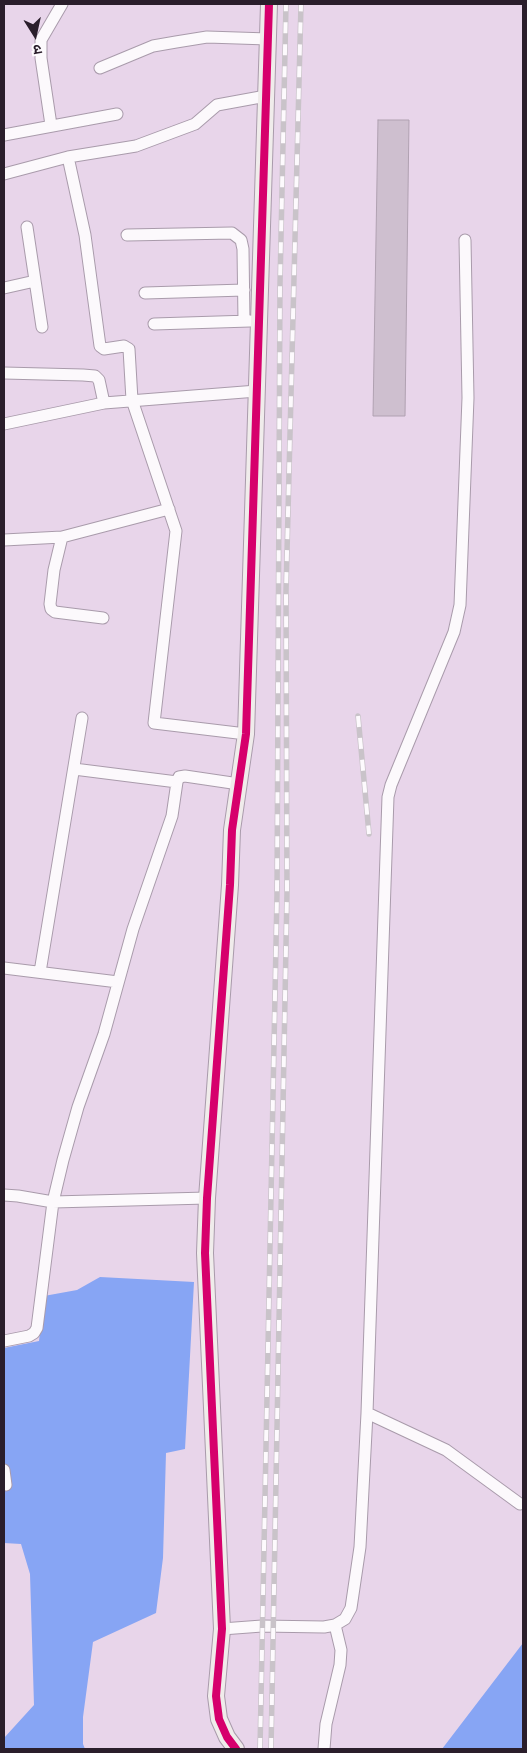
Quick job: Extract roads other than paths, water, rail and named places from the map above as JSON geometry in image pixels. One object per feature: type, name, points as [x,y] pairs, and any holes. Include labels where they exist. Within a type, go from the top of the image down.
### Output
[{"type":"street","points":[[51,125],[41,58],[41,40],[62,4]]},
{"type":"street","points":[[236,1749],[219,1719],[216,1696],[222,1629],[205,1253],[207,1198],[230,885],[232,830],[246,734],[257,391],[252,321],[266,96],[269,4]]},
{"type":"street","points":[[100,68],[153,46],[168,43],[207,37],[268,39]]},
{"type":"street","points":[[4,174],[68,157],[136,146],[195,124],[217,105],[266,96]]},
{"type":"street","points":[[4,135],[117,114]]},
{"type":"street","points":[[68,157],[85,235],[100,346],[104,349],[124,346],[128,349],[132,400],[176,531],[154,723],[246,734]]},
{"type":"street","points":[[27,227],[42,327]]},
{"type":"street","points":[[127,235],[232,233],[241,240],[244,290],[252,321]]},
{"type":"street","points":[[222,1629],[262,1626],[324,1627],[335,1625],[344,1619],[351,1608],[360,1547],[367,1413],[388,797],[391,785],[454,632],[460,605],[468,398],[466,240]]},
{"type":"street","points":[[4,288],[35,281]]},
{"type":"street","points":[[144,294],[244,290]]},
{"type":"street","points":[[154,324],[252,321]]},
{"type":"street","points":[[4,373],[95,376],[98,380],[104,403]]},
{"type":"street","points":[[4,424],[104,403],[257,391]]},
{"type":"street","points":[[4,540],[62,536],[169,509]]},
{"type":"street","points":[[62,536],[54,570],[51,610],[103,618]]},
{"type":"street","points":[[40,972],[82,718]]},
{"type":"street","points":[[74,769],[177,782]]},
{"type":"street","points":[[4,1341],[29,1336],[37,1328],[53,1202],[62,1160],[78,1107],[104,1034],[133,929],[172,816],[179,777],[185,776],[239,784]]},
{"type":"street","points":[[4,968],[118,982]]},
{"type":"street","points":[[4,1195],[53,1202],[207,1198]]},
{"type":"street","points":[[367,1413],[446,1450],[520,1504]]},
{"type":"street","points":[[4,1470],[6,1485]]},
{"type":"street","points":[[324,1749],[326,1724],[340,1665],[341,1650],[335,1625]]},
{"type":"water","points":[[100,1277],[194,1282],[185,1449],[166,1453],[163,1558],[156,1613],[93,1642],[83,1717],[83,1744],[85,1749],[4,1749],[4,1738],[34,1705],[30,1574],[21,1544],[4,1543],[4,1348],[39,1341],[44,1296],[77,1290]]},
{"type":"water","points":[[523,1643],[523,1749],[442,1749]]},
{"type":"railway","points":[[260,1749],[277,894],[280,284],[286,4]]},
{"type":"railway","points":[[271,1749],[287,892],[286,591],[301,4]]},
{"type":"railway","points":[[358,716],[369,834]]}]
